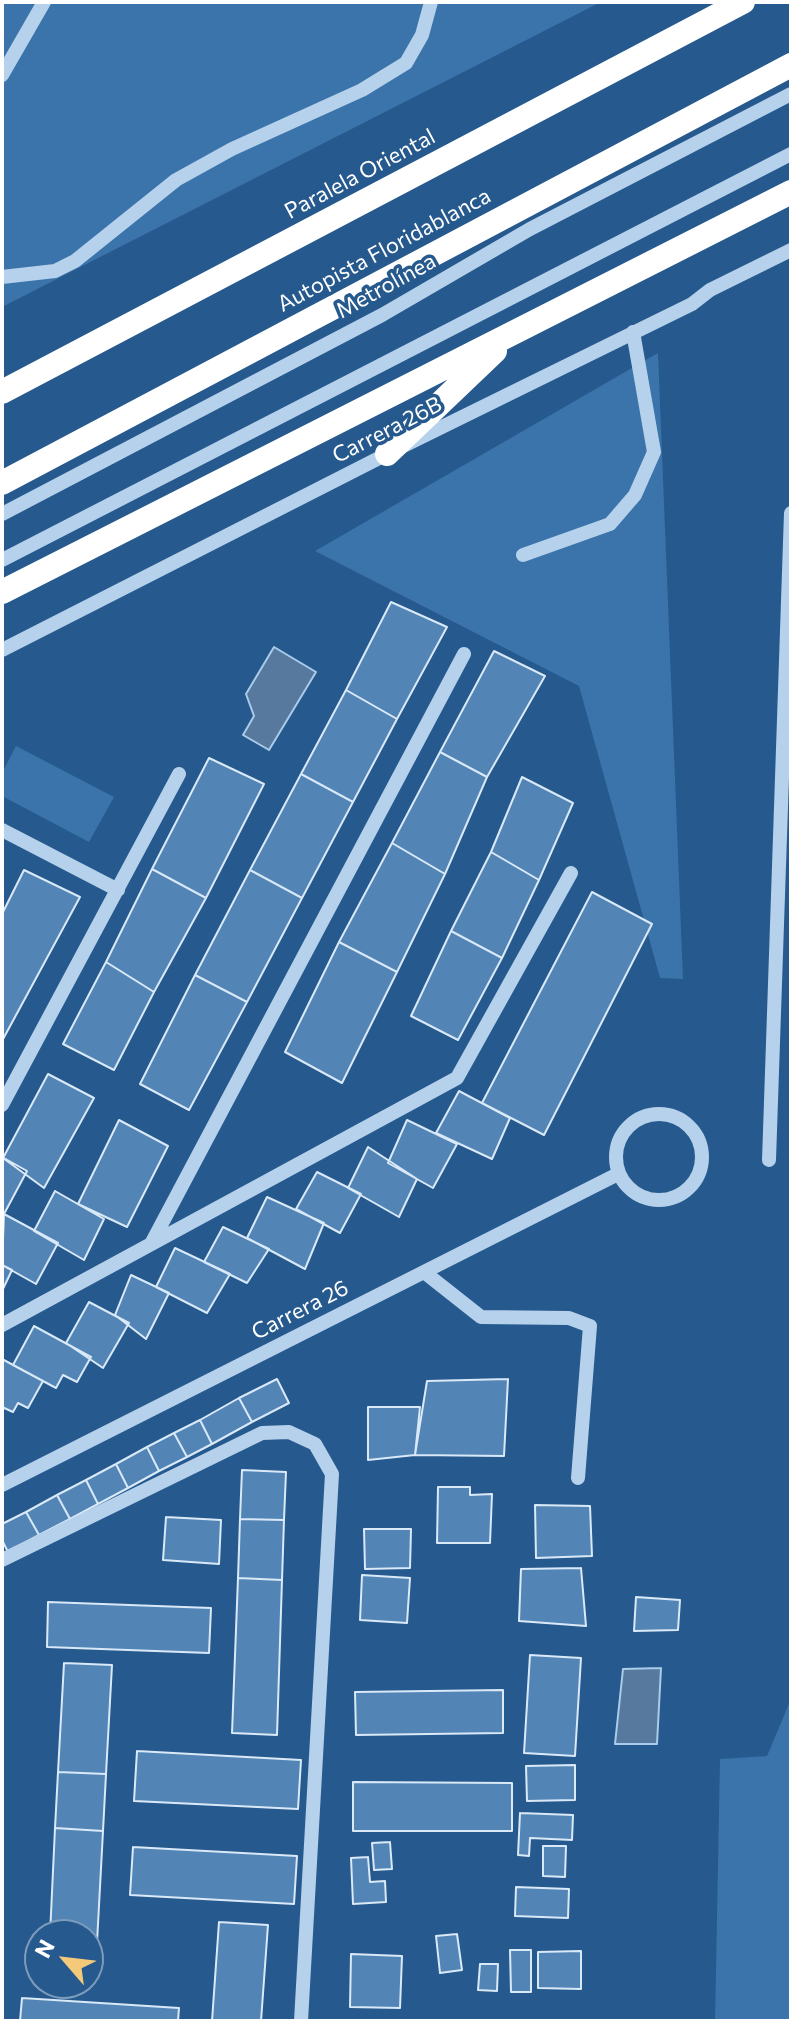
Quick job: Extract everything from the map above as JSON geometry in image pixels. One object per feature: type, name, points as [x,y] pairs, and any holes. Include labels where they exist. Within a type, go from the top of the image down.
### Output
[{"type":"highway","name":"Paralela Oriental","points":[[2,392],[743,2]]},
{"type":"highway","name":"Autopista Floridablanca","points":[[2,483],[791,65]]},
{"type":"highway","points":[[2,592],[791,192]]},
{"type":"highway","points":[[387,454],[514,332]]},
{"type":"street","points":[[2,75],[44,2]]},
{"type":"street","points":[[2,277],[55,271],[75,261],[188,173],[232,149],[362,90],[406,63],[422,35],[431,2]]},
{"type":"street","name":"Metrolínea","points":[[2,514],[382,315],[530,229],[791,94]]},
{"type":"street","points":[[2,560],[791,154]]},
{"type":"street","name":"Carrera 26B","points":[[2,650],[387,454],[692,304],[710,290],[791,250]]},
{"type":"street","points":[[523,555],[610,524],[635,495],[654,452],[633,332]]},
{"type":"street","points":[[769,1160],[791,513]]},
{"type":"street","points":[[151,1244],[464,654]]},
{"type":"street","points":[[2,1105],[179,774]]},
{"type":"street","points":[[2,830],[118,890]]},
{"type":"street","points":[[2,1325],[457,1078],[571,873]]},
{"type":"street","points":[[665,1113],[682,1119],[695,1131],[702,1148],[702,1167],[694,1183],[680,1196],[662,1201],[644,1199],[629,1189],[618,1174],[615,1156],[619,1138],[631,1123],[646,1114],[665,1113]]},
{"type":"street","name":"Carrera 26","points":[[2,1485],[618,1174]]},
{"type":"street","points":[[424,1272],[481,1317],[569,1318],[590,1326],[578,1478]]},
{"type":"street","points":[[2,1560],[262,1433],[289,1432],[315,1444],[332,1474],[301,2021]]},
{"type":"shaded area","points":[[2,2],[601,2],[2,307]]},
{"type":"shaded area","points":[[658,353],[683,979],[660,978],[579,686],[315,551]]},
{"type":"shaded area","points":[[274,647],[316,672],[269,750],[243,735],[254,716],[246,694]]},
{"type":"shaded area","points":[[16,746],[114,797],[89,842],[2,796],[2,773]]},
{"type":"shaded area","points":[[661,1668],[657,1744],[615,1744],[623,1669]]},
{"type":"shaded area","points":[[791,1699],[791,2021],[715,2021],[720,1759],[767,1756]]},
{"type":"building","points":[[391,602],[447,627],[397,719],[346,690]]},
{"type":"building","points":[[494,651],[545,676],[487,777],[440,752]]},
{"type":"building","points":[[346,690],[397,719],[353,802],[301,774]]},
{"type":"building","points":[[440,752],[487,777],[445,874],[392,843]]},
{"type":"building","points":[[209,758],[264,784],[206,898],[152,869]]},
{"type":"building","points":[[301,774],[353,802],[302,898],[250,870]]},
{"type":"building","points":[[522,777],[573,803],[539,880],[491,852]]},
{"type":"building","points":[[392,843],[445,874],[397,972],[339,942]]},
{"type":"building","points":[[491,852],[539,880],[502,958],[451,931]]},
{"type":"building","points":[[152,869],[206,898],[154,992],[106,962]]},
{"type":"building","points":[[24,870],[80,897],[2,1041],[2,914]]},
{"type":"building","points":[[250,870],[302,898],[247,1002],[195,975]]},
{"type":"building","points":[[592,892],[652,924],[544,1135],[482,1103]]},
{"type":"building","points":[[451,931],[502,958],[458,1040],[411,1016]]},
{"type":"building","points":[[339,942],[397,972],[342,1083],[285,1052]]},
{"type":"building","points":[[106,962],[154,992],[114,1070],[63,1044]]},
{"type":"building","points":[[195,975],[247,1002],[189,1110],[140,1084]]},
{"type":"building","points":[[48,1074],[94,1098],[44,1188],[3,1158]]},
{"type":"building","points":[[459,1091],[510,1118],[492,1159],[436,1133]]},
{"type":"building","points":[[119,1120],[168,1146],[127,1227],[78,1204]]},
{"type":"building","points":[[407,1120],[457,1144],[433,1188],[388,1163]]},
{"type":"building","points":[[368,1147],[417,1179],[399,1217],[348,1188]]},
{"type":"building","points":[[2,1157],[27,1171],[4,1214],[2,1213]]},
{"type":"building","points":[[317,1172],[361,1194],[340,1233],[296,1209]]},
{"type":"building","points":[[55,1191],[104,1219],[84,1260],[34,1231]]},
{"type":"building","points":[[267,1197],[324,1223],[305,1269],[247,1238]]},
{"type":"building","points":[[4,1214],[58,1243],[36,1284],[2,1265]]},
{"type":"building","points":[[223,1227],[269,1249],[247,1283],[204,1262]]},
{"type":"building","points":[[175,1248],[230,1274],[207,1313],[156,1287]]},
{"type":"building","points":[[2,1265],[12,1270],[2,1291]]},
{"type":"building","points":[[131,1275],[169,1293],[146,1339],[115,1315]]},
{"type":"building","points":[[89,1302],[129,1323],[103,1368],[66,1343]]},
{"type":"building","points":[[34,1326],[91,1357],[77,1382],[63,1375],[56,1388],[13,1365]]},
{"type":"building","points":[[2,1359],[43,1381],[28,1408],[18,1403],[13,1412],[2,1407]]},
{"type":"building","points":[[277,1379],[289,1403],[252,1422],[239,1398]]},
{"type":"building","points":[[508,1379],[504,1456],[415,1455],[427,1381]]},
{"type":"building","points":[[239,1398],[252,1422],[212,1444],[200,1420]]},
{"type":"building","points":[[368,1407],[420,1407],[415,1455],[368,1460]]},
{"type":"building","points":[[200,1420],[212,1444],[187,1457],[174,1433]]},
{"type":"building","points":[[174,1433],[187,1457],[159,1471],[147,1447]]},
{"type":"building","points":[[147,1447],[159,1471],[128,1488],[116,1464]]},
{"type":"building","points":[[116,1464],[128,1488],[98,1504],[86,1480]]},
{"type":"building","points":[[242,1470],[286,1472],[284,1520],[240,1519]]},
{"type":"building","points":[[86,1480],[98,1504],[70,1519],[57,1495]]},
{"type":"building","points":[[438,1487],[470,1487],[470,1495],[492,1494],[490,1543],[437,1543]]},
{"type":"building","points":[[57,1495],[70,1519],[39,1535],[26,1512]]},
{"type":"building","points":[[535,1505],[590,1506],[592,1556],[536,1558]]},
{"type":"building","points":[[26,1512],[39,1535],[8,1552],[2,1540],[2,1524]]},
{"type":"building","points":[[166,1517],[221,1520],[219,1564],[163,1560]]},
{"type":"building","points":[[240,1519],[284,1520],[282,1580],[238,1578]]},
{"type":"building","points":[[364,1529],[411,1529],[410,1568],[365,1569]]},
{"type":"building","points":[[581,1568],[586,1626],[519,1621],[521,1569]]},
{"type":"building","points":[[362,1575],[410,1578],[407,1623],[360,1620]]},
{"type":"building","points":[[238,1578],[282,1580],[277,1735],[232,1733]]},
{"type":"building","points":[[636,1597],[680,1600],[678,1630],[634,1631]]},
{"type":"building","points":[[48,1602],[211,1608],[209,1653],[47,1647]]},
{"type":"building","points":[[530,1655],[581,1658],[575,1756],[524,1753]]},
{"type":"building","points":[[64,1663],[112,1665],[106,1774],[58,1772]]},
{"type":"building","points":[[503,1690],[503,1733],[356,1735],[355,1692]]},
{"type":"building","points":[[137,1751],[301,1760],[298,1809],[134,1801]]},
{"type":"building","points":[[575,1765],[575,1800],[527,1801],[526,1766]]},
{"type":"building","points":[[58,1772],[106,1774],[103,1831],[55,1828]]},
{"type":"building","points":[[353,1782],[512,1783],[512,1831],[353,1831]]},
{"type":"building","points":[[520,1813],[573,1815],[572,1840],[530,1838],[529,1856],[518,1855]]},
{"type":"building","points":[[55,1828],[103,1831],[98,1919],[51,1919]]},
{"type":"building","points":[[390,1842],[392,1869],[374,1870],[372,1843]]},
{"type":"building","points":[[543,1846],[566,1846],[565,1877],[543,1876]]},
{"type":"building","points":[[133,1847],[297,1856],[294,1904],[130,1895]]},
{"type":"building","points":[[368,1857],[370,1882],[385,1881],[386,1902],[353,1904],[351,1858]]},
{"type":"building","points":[[516,1887],[569,1889],[568,1918],[515,1916]]},
{"type":"building","points":[[219,1922],[268,1925],[261,2021],[212,2021]]},
{"type":"building","points":[[457,1934],[462,1970],[440,1973],[436,1936]]},
{"type":"building","points":[[510,1950],[531,1950],[531,1992],[511,1992]]},
{"type":"building","points":[[581,1951],[581,1989],[538,1988],[538,1952]]},
{"type":"building","points":[[351,1954],[402,1956],[400,2008],[350,2007]]},
{"type":"building","points":[[480,1964],[498,1964],[497,1991],[478,1990]]},
{"type":"building","points":[[22,1998],[179,2008],[178,2021],[20,2021]]}]
